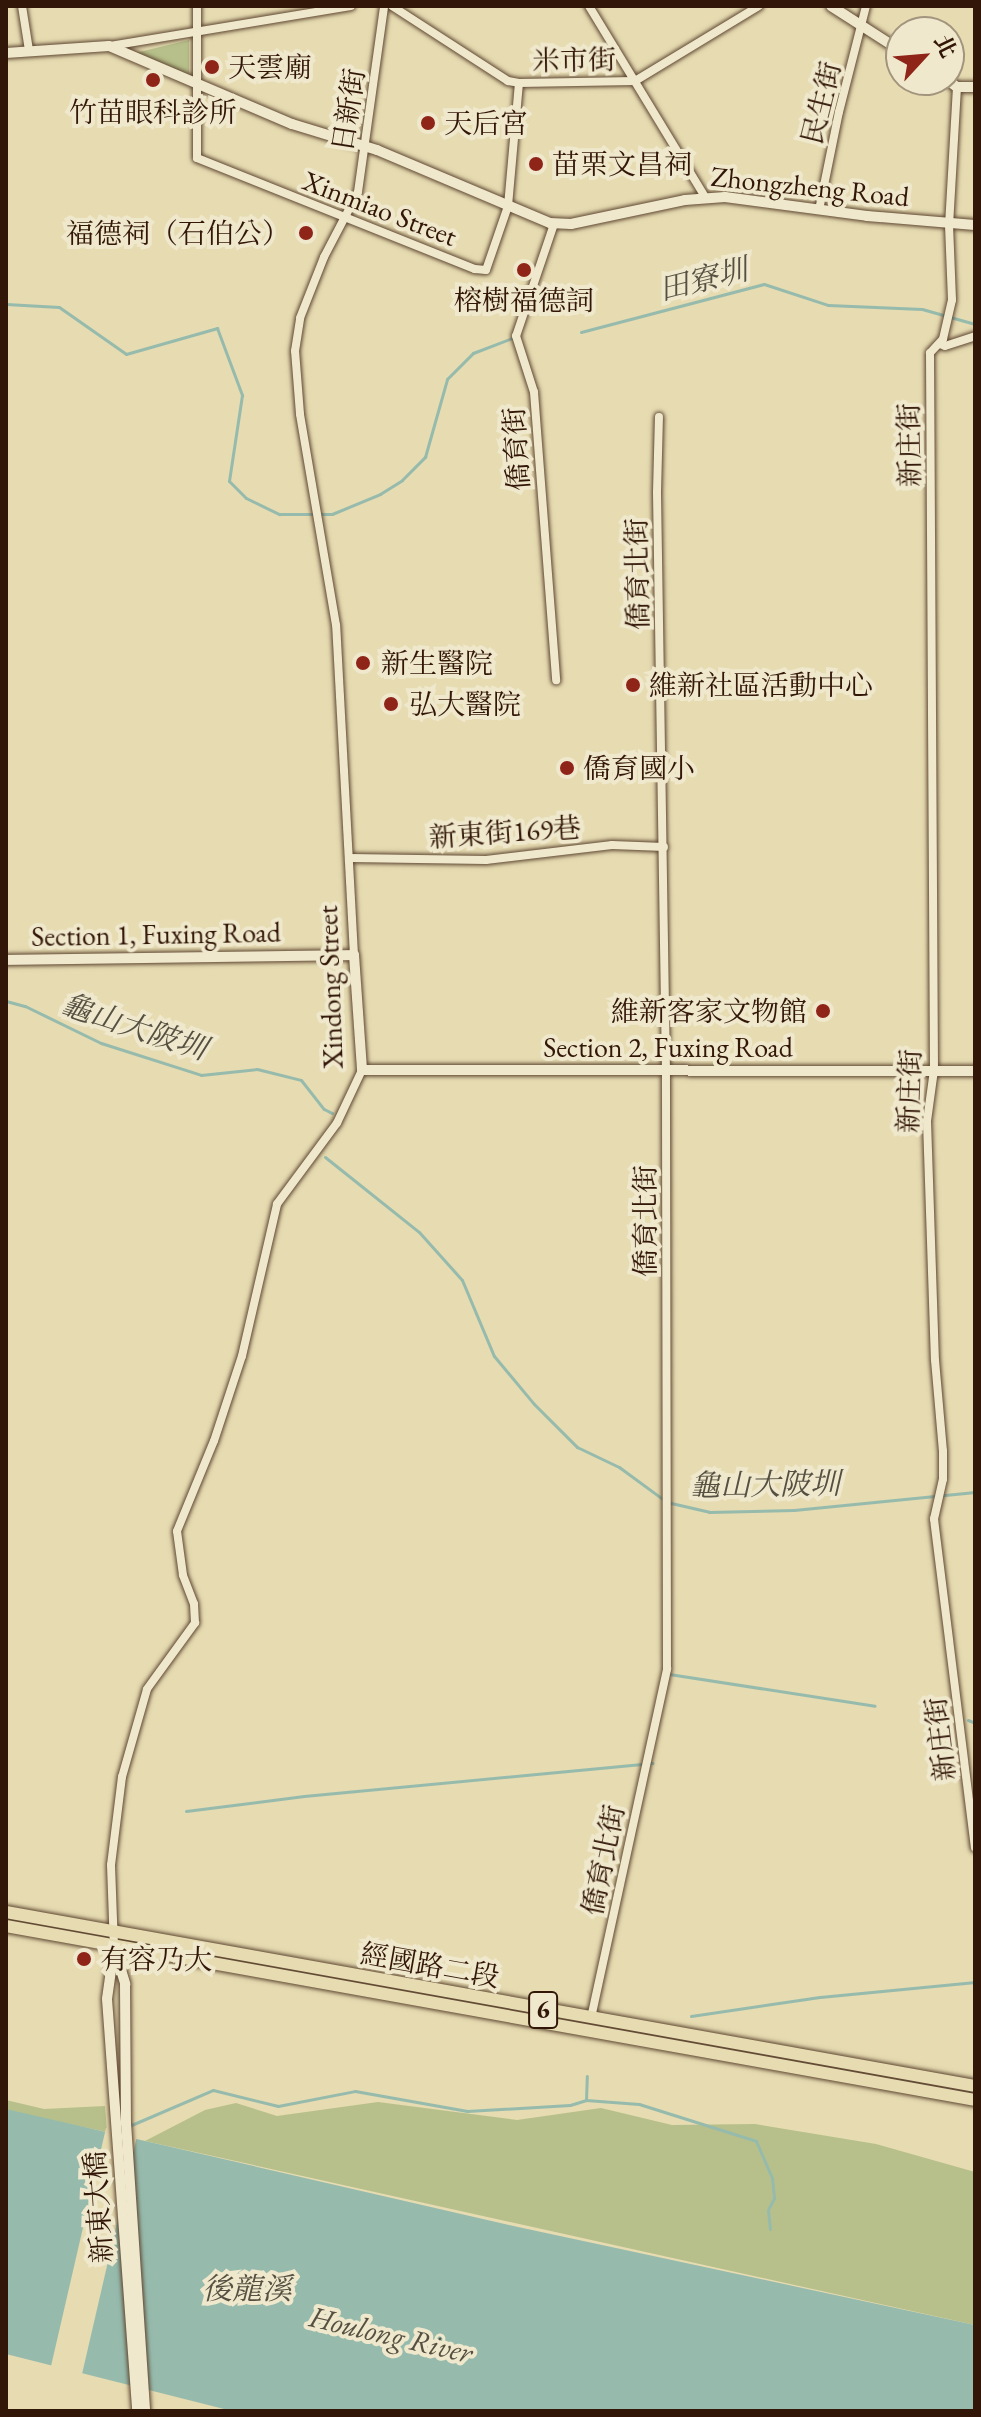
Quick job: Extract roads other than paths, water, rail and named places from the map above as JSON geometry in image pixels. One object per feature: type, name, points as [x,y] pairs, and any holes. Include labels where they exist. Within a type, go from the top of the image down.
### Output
[{"type":"main road","name":"6","points":[[6,1912],[112,1931]]},
{"type":"main road","name":"6","points":[[6,1926],[114,1947]]},
{"type":"main road","name":"經國路二段","points":[[112,1931],[975,2086]]},
{"type":"main road","name":"經國路二段","points":[[114,1947],[975,2100]]},
{"type":"street","points":[[22,6],[29,50]]},
{"type":"street","points":[[195,84],[197,6]]},
{"type":"street","points":[[109,46],[351,6]]},
{"type":"street","name":"日新街","points":[[346,217],[358,192],[384,6]]},
{"type":"street","name":"米市街","points":[[392,6],[508,81],[519,83],[635,81],[759,6]]},
{"type":"street","points":[[589,6],[705,197]]},
{"type":"street","points":[[831,6],[885,41]]},
{"type":"street","name":"民生街","points":[[819,210],[839,112],[866,6]]},
{"type":"street","name":"Zhongzheng Road","points":[[6,53],[109,46],[292,124],[377,150],[554,224],[571,224],[705,197],[740,198],[949,225],[975,225]]},
{"type":"street","points":[[508,206],[519,83]]},
{"type":"street","name":"Xinmiao Street","points":[[195,84],[197,158],[346,217],[486,270],[508,206]]},
{"type":"street","name":"新庄街","points":[[956,96],[949,225],[952,300],[941,341],[930,353],[934,1070],[927,1121],[935,1360],[943,1451],[943,1479],[934,1519],[975,1847]]},
{"type":"street","name":"Xindong Street","points":[[114,1947],[111,1865],[122,1777],[147,1689],[195,1623],[194,1604],[183,1575],[177,1531],[214,1441],[242,1356],[277,1204],[337,1123],[362,1070],[336,625],[300,414],[295,351],[300,318],[324,257],[346,217]]},
{"type":"street","name":"僑育街","points":[[554,224],[516,336],[534,392],[556,680]]},
{"type":"street","points":[[941,341],[945,346],[975,336]]},
{"type":"street","name":"僑育北街","points":[[591,2018],[667,1669],[666,1072],[657,492],[659,417]]},
{"type":"street","name":"新東街169巷","points":[[350,858],[486,860],[612,845],[664,847]]},
{"type":"street","name":"Section 1, Fuxing Road","points":[[6,960],[354,955]]},
{"type":"street","name":"Section 2, Fuxing Road","points":[[362,1070],[975,1071]]},
{"type":"street","name":"新東大橋","points":[[114,1947],[107,1999],[137,2411]]},
{"type":"street","name":"新東大橋","points":[[114,1947],[125,1984],[126,2123],[145,2411]]},
{"type":"water","name":"後龍溪","points":[[6,2109],[518,2227],[975,2325],[975,2411],[232,2411],[6,2354]]},
{"type":"waterway","name":"田寮圳","points":[[581,332],[764,284],[828,305],[922,309],[975,324]]},
{"type":"waterway","name":"田寮圳","points":[[6,304],[59,307],[126,354],[217,328],[242,395],[229,481],[246,498],[279,514],[332,514],[380,494],[402,480],[425,457],[447,379],[473,353],[512,338]]},
{"type":"waterway","name":"龜山大陂圳","points":[[6,1001],[25,1006],[101,1043],[201,1075],[257,1069],[301,1080],[324,1109],[332,1113]]},
{"type":"waterway","name":"龜山大陂圳","points":[[325,1157],[419,1232],[462,1280],[494,1356],[534,1404],[577,1447],[619,1467],[664,1500]]},
{"type":"waterway","name":"龜山大陂圳","points":[[671,1503],[709,1512],[794,1510],[975,1492]]},
{"type":"waterway","points":[[669,1674],[875,1706]]},
{"type":"waterway","points":[[968,1720],[975,1723]]},
{"type":"waterway","points":[[186,1811],[304,1796],[652,1763]]},
{"type":"waterway","points":[[691,2016],[820,1997],[975,1982]]},
{"type":"waterway","points":[[586,2100],[587,2076]]},
{"type":"waterway","points":[[129,2126],[213,2090],[278,2106],[355,2091],[467,2111],[570,2105],[586,2100],[639,2104],[756,2141],[772,2178],[774,2198],[768,2210],[770,2229]]},
{"type":"place","name":"天雲廟","points":[[212,67]]},
{"type":"place","name":"竹苗眼科診所","points":[[153,80]]},
{"type":"place","name":"天后宮","points":[[428,123]]},
{"type":"place","name":"苗栗文昌祠","points":[[536,164]]},
{"type":"place","name":"福德祠（石伯公）","points":[[306,233]]},
{"type":"place","name":"榕樹福德詞","points":[[524,270]]},
{"type":"place","name":"新生醫院","points":[[363,663]]},
{"type":"place","name":"維新社區活動中心","points":[[633,685]]},
{"type":"place","name":"弘大醫院","points":[[391,704]]},
{"type":"place","name":"僑育國小","points":[[567,768]]},
{"type":"place","name":"維新客家文物館","points":[[823,1011]]},
{"type":"place","name":"有容乃大","points":[[84,1959]]},
{"type":"water label","name":"Houlong River","points":[[391,2335]]}]
